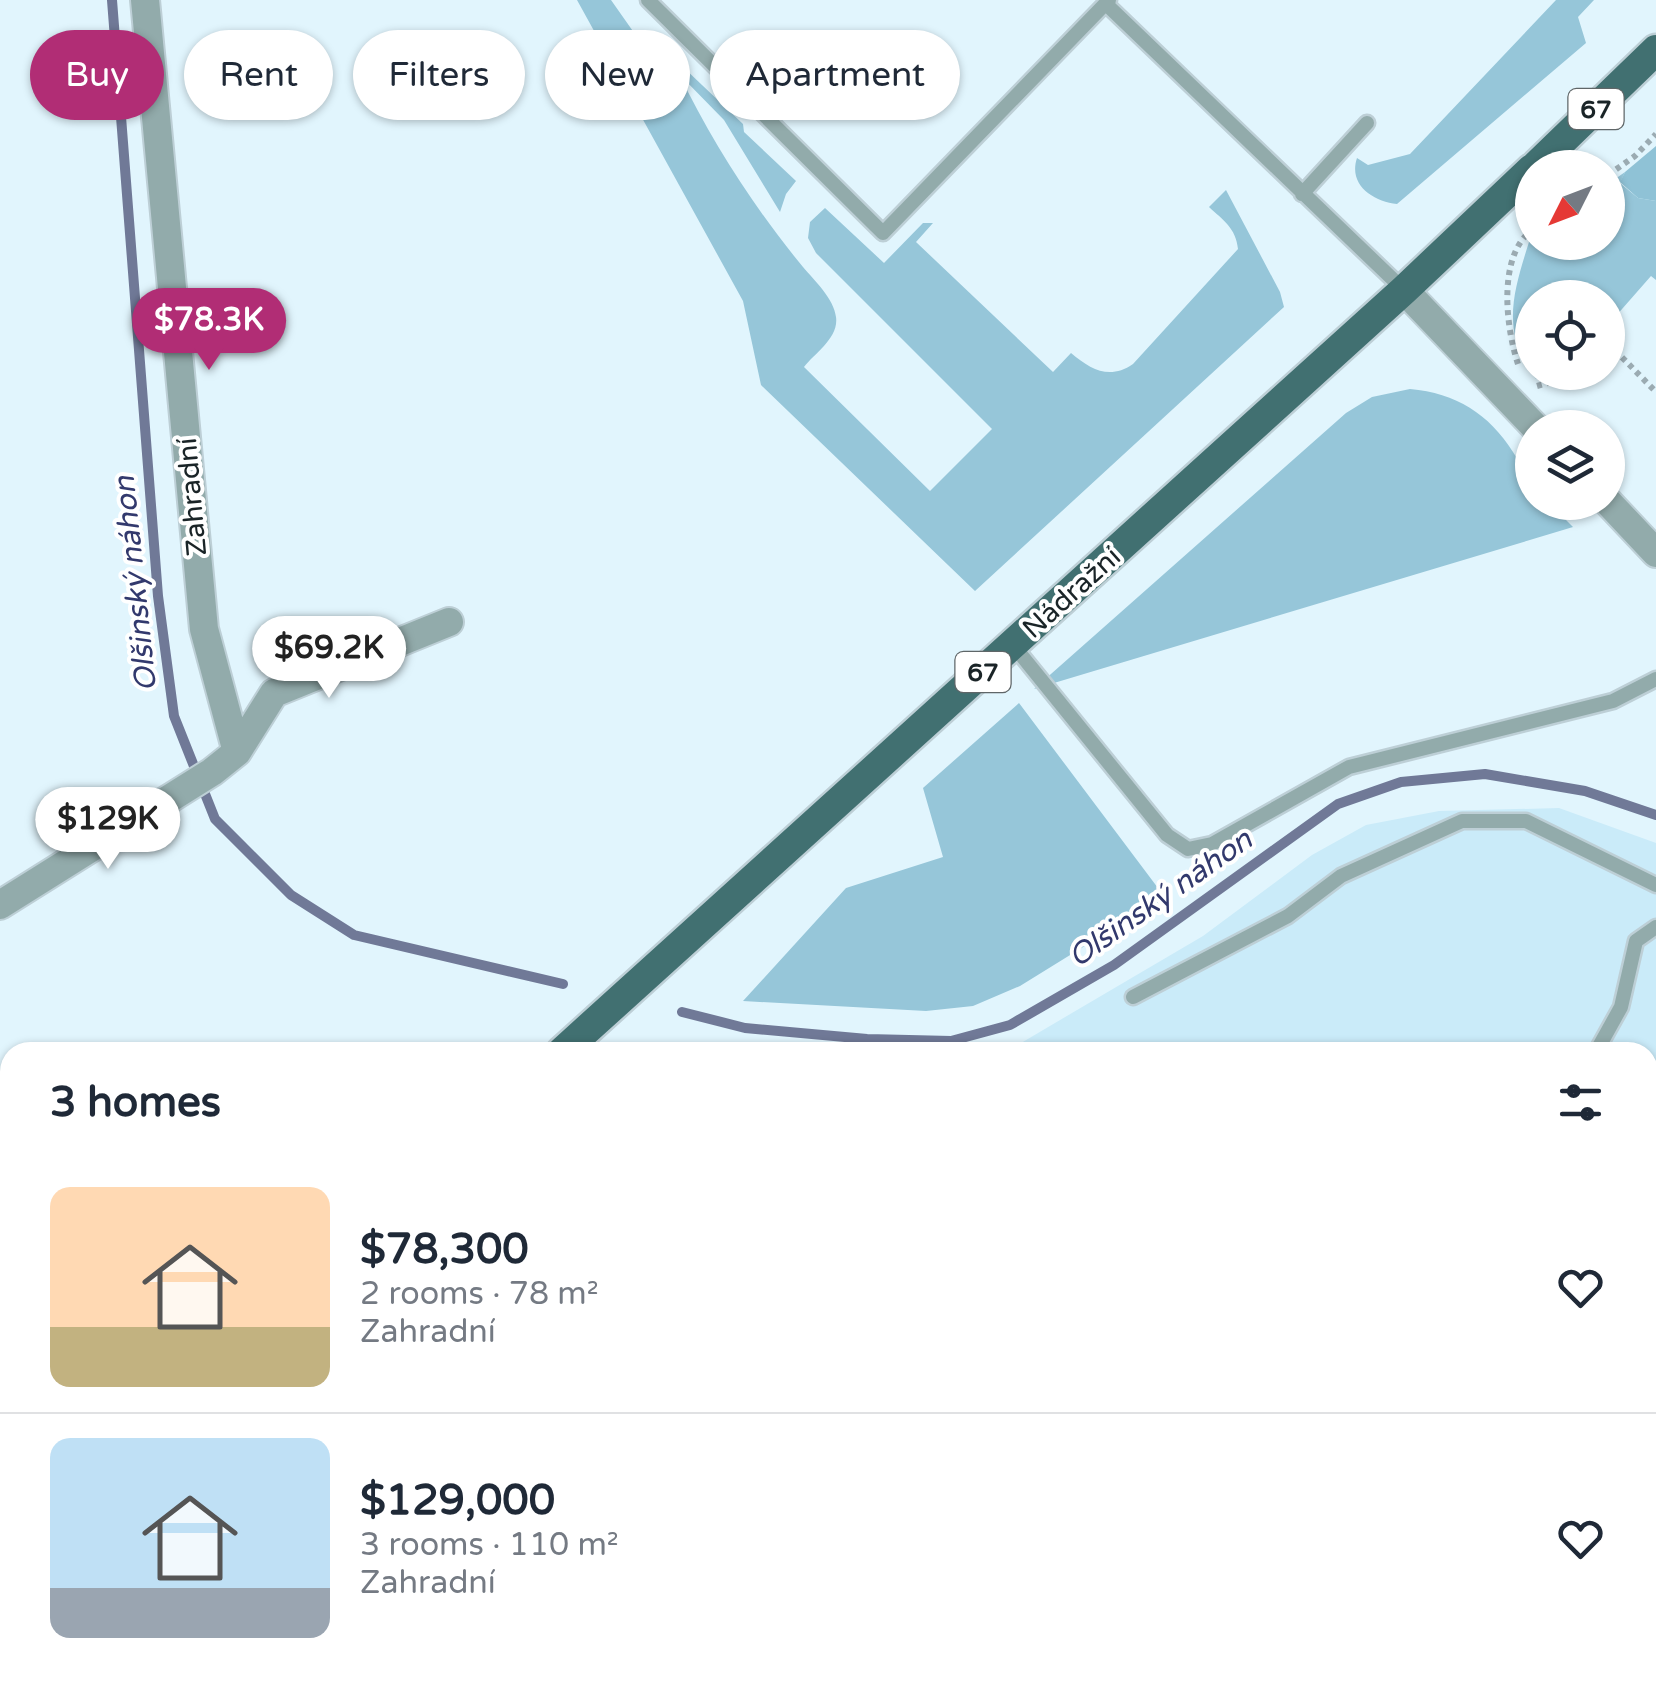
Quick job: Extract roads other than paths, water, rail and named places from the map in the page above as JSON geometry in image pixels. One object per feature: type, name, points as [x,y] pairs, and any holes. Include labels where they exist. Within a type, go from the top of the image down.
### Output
[{"type":"main road","name":"Nádražní","points":[[1552,150],[1656,50]]},
{"type":"main road","name":"Nádražní","points":[[573,1042],[1515,185]]},
{"type":"street","name":"Zahradní","points":[[145,0],[204,629],[237,752]]},
{"type":"street","points":[[1404,290],[1519,410]]},
{"type":"street","points":[[1625,520],[1656,553]]},
{"type":"street","points":[[0,905],[212,772],[237,752],[274,693],[448,622]]},
{"type":"lane","points":[[648,0],[883,233],[1108,2],[1404,290]]},
{"type":"lane","points":[[1302,194],[1367,123]]},
{"type":"lane","points":[[1013,645],[1167,835],[1188,849],[1212,844],[1349,767],[1613,701],[1656,678]]},
{"type":"lane","points":[[1133,997],[1288,916],[1340,876],[1462,821],[1526,821],[1656,885]]},
{"type":"lane","points":[[1602,1042],[1621,1007],[1636,941],[1656,927]]},
{"type":"waterway","name":"Olšinský náhon","points":[[112,0],[158,596],[174,716],[215,819],[291,895],[354,935],[563,984]]},
{"type":"waterway","name":"Olšinský náhon","points":[[682,1012],[745,1028],[867,1039],[951,1041],[1010,1025],[1114,965],[1338,804],[1401,782],[1485,774],[1585,791],[1656,815]]}]
